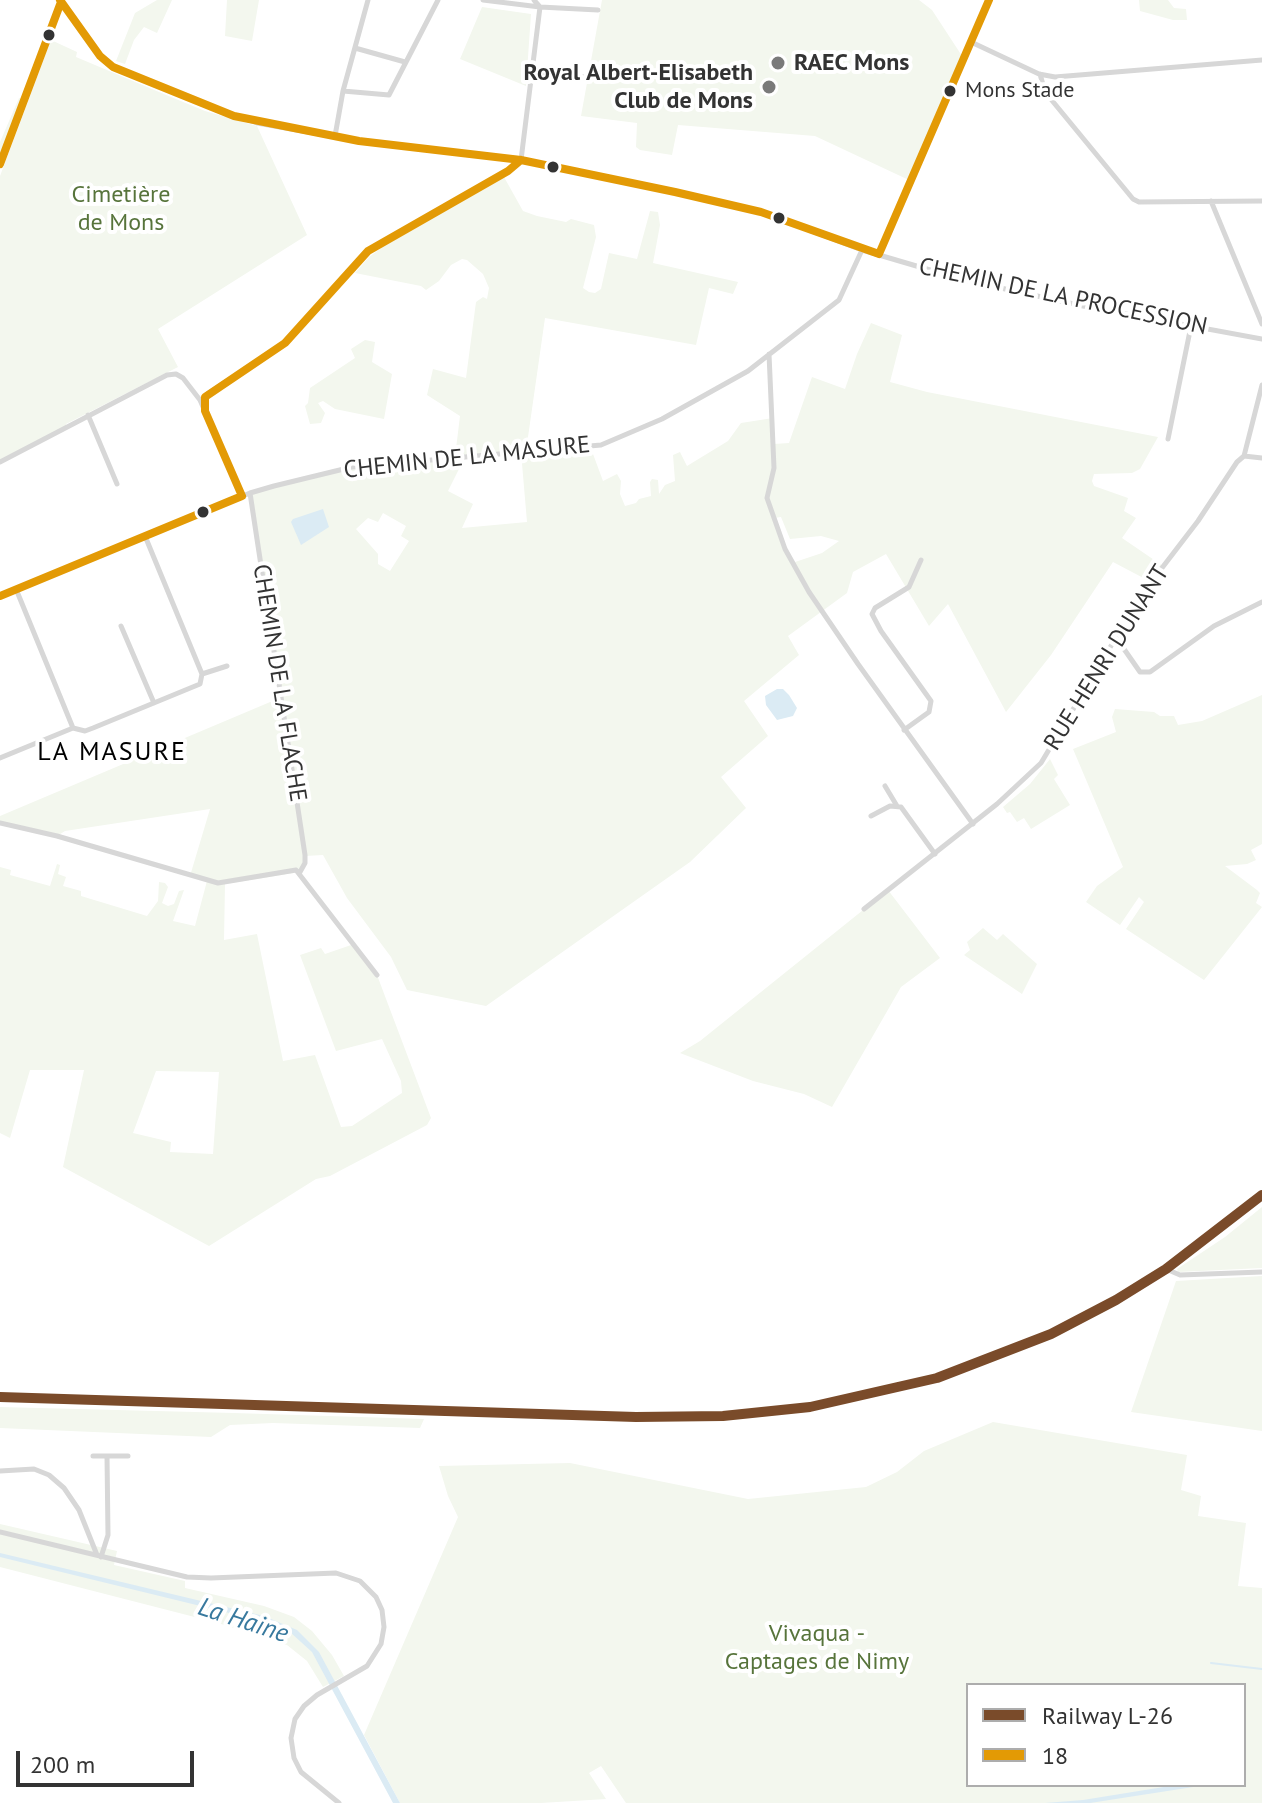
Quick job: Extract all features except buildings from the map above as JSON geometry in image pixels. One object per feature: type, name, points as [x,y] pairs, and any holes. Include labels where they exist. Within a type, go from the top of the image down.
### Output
[{"type":"street","points":[[343,91],[387,97],[438,0]]},
{"type":"street","points":[[483,0],[598,10]]},
{"type":"street","points":[[205,411],[207,394],[285,343],[368,251],[508,171],[521,160],[540,7],[534,0]]},
{"type":"street","points":[[879,254],[989,0]]},
{"type":"street","points":[[0,164],[60,1]]},
{"type":"street","name":"CHEMIN DE LA PROCESSION","points":[[60,1],[100,56],[113,67],[234,116],[335,136],[521,160],[761,212],[862,250],[1000,288],[1262,339]]},
{"type":"street","points":[[335,136],[365,1]]},
{"type":"street","points":[[971,42],[1039,74],[1055,77],[1262,60]]},
{"type":"street","points":[[355,48],[405,62]]},
{"type":"street","points":[[532,74],[586,77]]},
{"type":"street","points":[[1039,74],[1045,92],[1133,199],[1139,202],[1262,201]]},
{"type":"street","points":[[1211,201],[1262,324]]},
{"type":"street","name":"CHEMIN DE LA MASURE","points":[[0,596],[250,493],[352,467],[595,446],[695,402],[738,378],[839,300],[862,250]]},
{"type":"street","points":[[1168,439],[1191,326]]},
{"type":"street","points":[[769,354],[774,468],[767,494],[769,508],[796,570],[904,730],[973,824]]},
{"type":"street","points":[[0,462],[171,373],[180,375],[200,400],[242,496]]},
{"type":"street","points":[[1262,385],[1244,456],[1262,458]]},
{"type":"street","points":[[88,415],[117,484]]},
{"type":"street","name":"RUE HENRI DUNANT","points":[[864,909],[973,824],[1041,763],[1142,594],[1244,456]]},
{"type":"street","name":"CHEMIN DE LA FLACHE","points":[[250,493],[305,855],[300,872]]},
{"type":"street","points":[[0,758],[73,728],[85,731],[200,684],[202,674],[145,536]]},
{"type":"street","points":[[904,730],[929,712],[931,701],[872,614],[875,608],[909,587],[921,560]]},
{"type":"street","points":[[16,589],[73,728]]},
{"type":"street","points":[[1113,642],[1124,649],[1140,672],[1150,672],[1214,626],[1262,602]]},
{"type":"street","points":[[121,626],[154,703]]},
{"type":"street","points":[[202,674],[227,666]]},
{"type":"street","points":[[885,786],[935,854]]},
{"type":"street","points":[[871,816],[885,808],[897,806]]},
{"type":"street","points":[[0,823],[57,836],[218,883],[283,870],[300,872],[377,975]]},
{"type":"street","points":[[1166,1269],[1180,1275],[1262,1272]]},
{"type":"street","points":[[93,1456],[128,1456]]},
{"type":"street","points":[[99,1556],[108,1535],[107,1456]]},
{"type":"street","points":[[0,1471],[34,1469],[49,1475],[64,1488],[79,1510],[99,1556]]},
{"type":"street","points":[[0,1532],[199,1578],[331,1573],[353,1578],[367,1587],[379,1603],[383,1615],[383,1638],[373,1660],[299,1711],[292,1729],[291,1747],[301,1772],[339,1803]]},
{"type":"green space","points":[[157,0],[172,0],[157,33],[144,27],[134,40],[125,64],[116,61],[135,13]]},
{"type":"green space","points":[[227,0],[259,0],[252,41],[225,36]]},
{"type":"green space","name":"Royal Albert-Elisabeth Club de Mons","points":[[602,0],[919,0],[932,10],[964,59],[911,181],[815,136],[678,125],[672,155],[640,150],[636,147],[637,123],[581,116]]},
{"type":"green space","points":[[1139,0],[1168,0],[1174,8],[1186,9],[1187,20],[1173,20],[1140,11]]},
{"type":"green space","points":[[482,7],[531,14],[526,86],[460,59]]},
{"type":"green space","name":"Cimetière de Mons","points":[[51,40],[77,52],[76,57],[171,97],[205,111],[257,126],[307,235],[158,329],[178,367],[66,424],[66,427],[0,462],[0,176]]},
{"type":"green space","points":[[19,98],[25,100],[0,164],[0,142]]},
{"type":"green space","points":[[504,177],[523,211],[566,222],[571,219],[594,225],[596,237],[583,288],[589,292],[595,293],[601,289],[609,253],[637,259],[650,211],[658,212],[660,225],[653,263],[738,282],[733,294],[709,288],[696,345],[545,318],[526,451],[580,448],[581,456],[593,454],[603,481],[617,474],[625,506],[651,496],[652,479],[658,480],[659,494],[665,485],[675,481],[673,455],[680,452],[687,466],[728,441],[741,423],[773,418],[774,444],[789,443],[812,377],[845,389],[871,323],[902,335],[890,382],[1158,437],[1140,469],[1132,473],[1094,474],[1092,481],[1094,486],[1128,498],[1124,511],[1136,518],[1122,538],[1163,566],[1151,582],[1113,562],[1051,655],[1006,712],[948,604],[929,626],[886,554],[853,572],[847,593],[788,636],[799,655],[744,701],[768,736],[721,777],[746,808],[690,862],[486,1006],[407,990],[391,957],[347,898],[323,855],[305,856],[300,872],[225,884],[224,940],[257,934],[283,1061],[315,1055],[341,1127],[352,1126],[402,1093],[401,1081],[382,1039],[336,1051],[300,955],[321,948],[325,954],[354,944],[377,975],[431,1118],[427,1125],[330,1176],[316,1179],[209,1246],[63,1167],[84,1070],[30,1070],[10,1138],[0,1133],[0,867],[11,870],[10,875],[50,886],[57,864],[60,865],[58,874],[66,877],[63,886],[81,891],[81,896],[147,916],[158,901],[159,882],[165,883],[168,887],[162,903],[168,906],[174,904],[179,891],[184,890],[173,921],[195,926],[207,881],[190,876],[210,809],[65,831],[57,836],[0,823],[0,816],[282,697],[250,493],[352,467],[455,457],[460,416],[427,395],[433,369],[466,378],[476,302],[483,297],[487,299],[489,288],[483,274],[462,259],[451,265],[439,281],[426,290],[421,286],[355,273],[384,246]],"holes":[[[521,452],[527,522],[462,528],[473,504],[448,491],[465,457]],[[383,513],[406,526],[401,536],[409,541],[390,571],[378,564],[378,554],[356,529],[368,518],[378,522]],[[781,517],[790,539],[821,536],[839,541],[822,553],[792,563],[774,518]],[[156,1071],[219,1072],[213,1154],[170,1152],[171,1142],[133,1133]]]},
{"type":"green space","points":[[365,340],[375,342],[372,362],[392,374],[384,419],[335,409],[323,401],[318,403],[325,413],[321,423],[310,424],[305,406],[310,388],[355,358],[351,349]]},
{"type":"green space","points":[[1262,695],[1262,844],[1251,850],[1256,860],[1225,866],[1260,893],[1256,903],[1262,907],[1204,980],[1126,929],[1144,902],[1139,897],[1120,925],[1086,902],[1097,886],[1123,867],[1073,749],[1116,732],[1112,717],[1115,709],[1174,716],[1178,725],[1202,721]]},
{"type":"green space","points":[[1050,759],[1058,775],[1054,779],[1070,805],[1031,829],[1024,818],[1017,822],[1003,807],[1030,784]]},
{"type":"green space","points":[[888,890],[940,958],[901,987],[832,1107],[804,1094],[753,1081],[680,1053],[700,1041]]},
{"type":"green space","points":[[983,928],[997,940],[1003,934],[1037,964],[1022,994],[964,955],[970,950],[967,942]]},
{"type":"green space","points":[[1262,1207],[1262,1268],[1178,1272],[1177,1269],[1225,1237]]},
{"type":"green space","points":[[1262,1276],[1262,1431],[1131,1412],[1176,1281]]},
{"type":"green space","points":[[0,1407],[424,1419],[420,1428],[273,1423],[230,1425],[211,1437],[0,1428]]},
{"type":"green space","name":"Vivaqua - Captages de Nimy","points":[[993,1422],[1187,1455],[1181,1490],[1201,1496],[1198,1516],[1246,1523],[1238,1586],[1262,1588],[1262,1803],[626,1803],[601,1766],[589,1773],[606,1799],[541,1803],[400,1803],[364,1735],[458,1517],[439,1466],[570,1463],[748,1499],[866,1487],[897,1472],[924,1451]]},
{"type":"green space","points":[[0,1524],[117,1551],[114,1565],[185,1581],[185,1588],[264,1606],[294,1617],[312,1631],[344,1676],[323,1687],[307,1661],[287,1645],[218,1623],[0,1567]]},
{"type":"shaded area","points":[[323,509],[329,527],[301,545],[291,522]]},
{"type":"shaded area","points":[[783,689],[797,708],[793,716],[777,720],[766,705],[765,696]]},
{"type":"shaded area","points":[[0,1553],[264,1616],[297,1630],[319,1652],[400,1803],[393,1803],[312,1652],[290,1632],[266,1622],[0,1557]]},
{"type":"shaded area","points":[[1164,1787],[1193,1787],[1090,1803],[1045,1803]]},
{"type":"waterway","points":[[1211,1663],[1262,1669]]},
{"type":"rail line","name":"L-26","points":[[0,1397],[636,1417],[723,1416],[810,1407],[937,1378],[1051,1334],[1166,1269],[1262,1195]]},
{"type":"transit line","name":"18","points":[[60,0],[100,56],[113,67],[234,116],[359,141],[521,160],[675,192],[761,212],[879,254]]},
{"type":"transit line","name":"18","points":[[879,254],[989,0]]},
{"type":"transit line","name":"18","points":[[0,164],[61,2]]},
{"type":"transit line","name":"18","points":[[242,496],[205,411],[205,397],[285,343],[368,251],[508,171],[521,160]]},
{"type":"transit line","name":"18","points":[[0,596],[242,496]]},
{"type":"place","name":"RAEC Mons","points":[[778,63]]},
{"type":"place","name":"Royal Albert-Elisabeth Club de Mons","points":[[769,87]]},
{"type":"place","name":"Mons Stade","points":[[950,91]]},
{"type":"district","name":"LA MASURE","points":[[112,753]]},
{"type":"water label","name":"La Haine","points":[[243,1621]]}]
